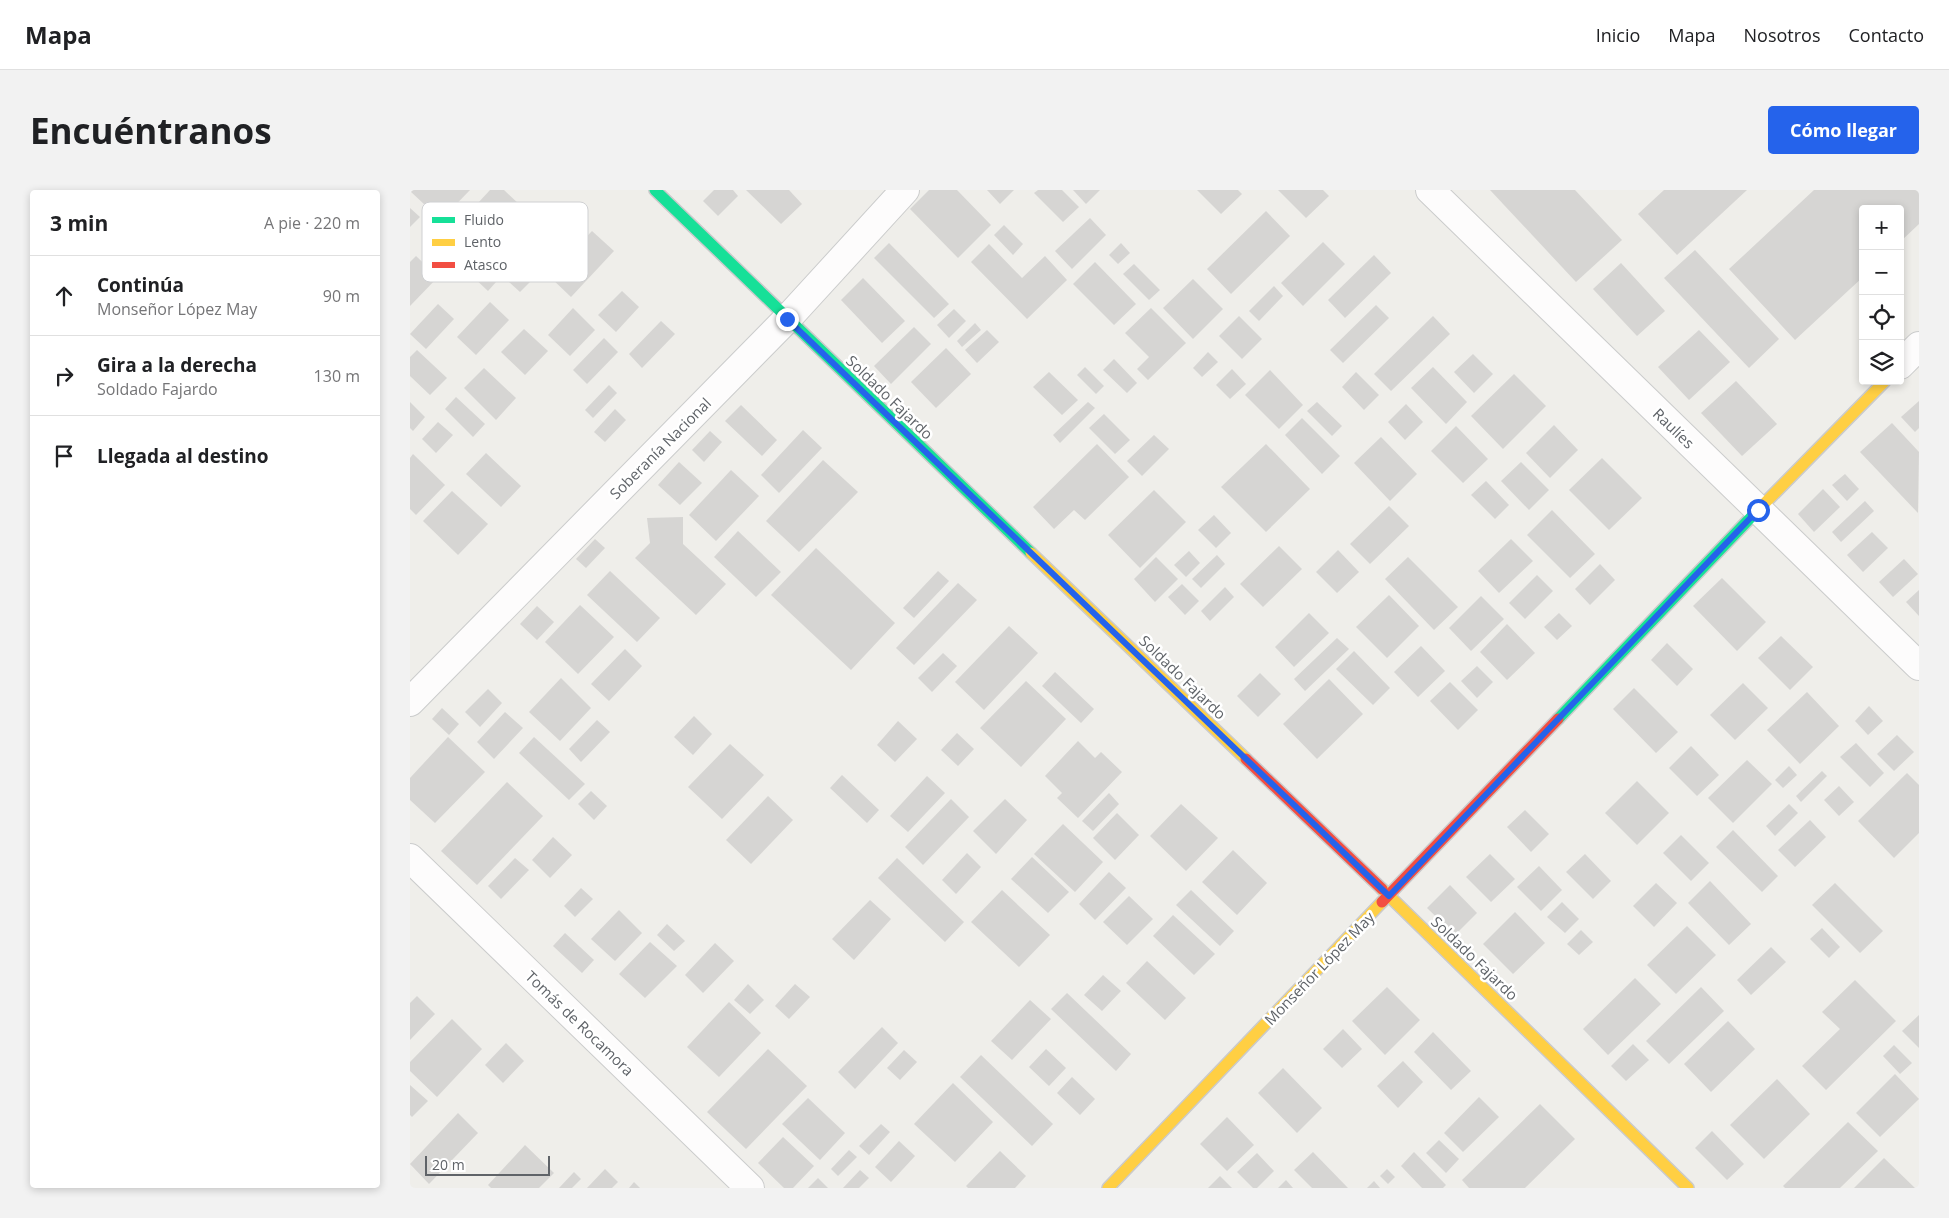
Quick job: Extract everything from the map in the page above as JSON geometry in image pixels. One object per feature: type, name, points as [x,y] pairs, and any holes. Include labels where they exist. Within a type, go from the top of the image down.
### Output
[{"type":"street","name":"Soldado Fajardo","points":[[655,190],[1389,896],[1688,1188]]},
{"type":"street","name":"Soberanía Nacional","points":[[410,702],[787,319],[905,190]]},
{"type":"street","name":"Raulíes","points":[[1430,190],[1919,666]]},
{"type":"street","points":[[1904,361],[1919,346]]},
{"type":"street","name":"Monseñor López May","points":[[1108,1188],[1880,385]]},
{"type":"street","name":"Tomás de Rocamora","points":[[410,858],[750,1188]]},
{"type":"building","points":[[470,190],[458,202],[422,202],[410,191]]},
{"type":"building","points":[[490,190],[504,190],[517,202],[479,202]]},
{"type":"building","points":[[714,190],[733,190],[738,196],[718,216],[703,201]]},
{"type":"building","points":[[746,190],[789,190],[802,204],[781,224]]},
{"type":"building","points":[[929,190],[957,190],[991,225],[958,258],[910,209]]},
{"type":"building","points":[[987,190],[1014,190],[1000,204]]},
{"type":"building","points":[[1038,190],[1062,190],[1079,207],[1063,222],[1034,193]]},
{"type":"building","points":[[1073,190],[1100,190],[1086,204]]},
{"type":"building","points":[[1197,190],[1238,190],[1242,194],[1221,214]]},
{"type":"building","points":[[1278,190],[1323,190],[1329,196],[1306,218]]},
{"type":"building","points":[[1490,190],[1575,190],[1622,240],[1576,282]]},
{"type":"building","points":[[1664,190],[1747,190],[1677,255],[1638,214]]},
{"type":"building","points":[[1814,190],[1919,190],[1919,224],[1904,238],[1904,205],[1859,205],[1859,281],[1795,340],[1729,269]]},
{"type":"building","points":[[410,208],[420,217],[410,227]]},
{"type":"building","points":[[1266,211],[1290,236],[1231,294],[1207,269]]},
{"type":"building","points":[[1090,218],[1106,235],[1072,269],[1055,251]]},
{"type":"building","points":[[1004,225],[1023,244],[1013,255],[994,235]]},
{"type":"building","points":[[592,231],[614,251],[588,279],[588,235]]},
{"type":"building","points":[[1323,242],[1345,264],[1303,306],[1281,283]]},
{"type":"building","points":[[889,243],[949,304],[934,318],[874,258]]},
{"type":"building","points":[[1121,243],[1130,253],[1118,264],[1109,255]]},
{"type":"building","points":[[989,244],[1022,278],[1045,256],[1067,280],[1027,319],[971,262]]},
{"type":"building","points":[[1695,250],[1779,339],[1749,368],[1664,278]]},
{"type":"building","points":[[1374,255],[1391,273],[1345,318],[1328,300]]},
{"type":"building","points":[[416,256],[422,262],[422,282],[433,282],[410,306],[410,262]]},
{"type":"building","points":[[1095,262],[1136,304],[1114,325],[1073,284]]},
{"type":"building","points":[[1621,263],[1665,311],[1637,336],[1593,289]]},
{"type":"building","points":[[1134,264],[1160,290],[1149,300],[1123,274]]},
{"type":"building","points":[[863,278],[905,321],[882,343],[841,300]]},
{"type":"building","points":[[1193,279],[1223,309],[1193,339],[1163,308]]},
{"type":"building","points":[[478,282],[496,282],[488,291]]},
{"type":"building","points":[[509,282],[530,282],[520,292]]},
{"type":"building","points":[[555,282],[585,282],[571,297]]},
{"type":"building","points":[[1274,286],[1283,296],[1259,321],[1249,311]]},
{"type":"building","points":[[622,291],[639,307],[616,332],[598,315]]},
{"type":"building","points":[[490,302],[509,320],[476,355],[457,337]]},
{"type":"building","points":[[438,304],[454,319],[426,349],[410,334]]},
{"type":"building","points":[[1376,305],[1389,318],[1343,363],[1330,350]]},
{"type":"building","points":[[573,308],[595,330],[570,356],[548,335]]},
{"type":"building","points":[[1151,308],[1186,343],[1148,380],[1137,369],[1149,357],[1125,333]]},
{"type":"building","points":[[954,309],[966,321],[949,338],[937,325]]},
{"type":"building","points":[[1239,316],[1262,339],[1242,359],[1219,336]]},
{"type":"building","points":[[1433,316],[1450,334],[1391,391],[1374,374]]},
{"type":"building","points":[[661,321],[675,334],[642,368],[629,354]]},
{"type":"building","points":[[975,323],[981,330],[962,347],[957,341]]},
{"type":"building","points":[[914,327],[931,344],[891,384],[874,366]]},
{"type":"building","points":[[524,329],[548,351],[525,375],[501,352]]},
{"type":"building","points":[[987,330],[999,342],[977,363],[965,350]]},
{"type":"building","points":[[1699,330],[1730,362],[1689,400],[1658,367]]},
{"type":"building","points":[[604,338],[618,352],[587,384],[573,370]]},
{"type":"building","points":[[946,348],[971,374],[936,408],[911,382]]},
{"type":"building","points":[[417,350],[447,378],[430,395],[410,376],[410,357]]},
{"type":"building","points":[[1208,352],[1218,362],[1202,377],[1193,368]]},
{"type":"building","points":[[1473,354],[1493,374],[1474,393],[1454,372]]},
{"type":"building","points":[[1114,359],[1137,383],[1127,393],[1103,370]]},
{"type":"building","points":[[1085,367],[1104,386],[1096,394],[1077,375]]},
{"type":"building","points":[[1433,367],[1467,402],[1446,424],[1411,388]]},
{"type":"building","points":[[484,368],[516,398],[496,420],[464,388]]},
{"type":"building","points":[[1232,369],[1246,384],[1230,399],[1216,385]]},
{"type":"building","points":[[1270,370],[1303,405],[1279,429],[1245,395]]},
{"type":"building","points":[[1049,372],[1078,400],[1062,415],[1033,387]]},
{"type":"building","points":[[1356,372],[1379,395],[1364,410],[1342,387]]},
{"type":"building","points":[[1514,374],[1546,406],[1503,449],[1471,416]]},
{"type":"building","points":[[1736,381],[1777,424],[1742,456],[1701,413]]},
{"type":"building","points":[[609,385],[617,393],[593,418],[585,410]]},
{"type":"building","points":[[456,397],[485,424],[473,437],[445,409]]},
{"type":"building","points":[[1919,401],[1919,428],[1915,432],[1901,417]]},
{"type":"building","points":[[410,402],[425,417],[413,431],[410,428]]},
{"type":"building","points":[[1088,402],[1095,408],[1060,443],[1053,435]]},
{"type":"building","points":[[1317,402],[1342,426],[1332,436],[1307,411]]},
{"type":"building","points":[[1406,404],[1423,422],[1405,440],[1388,422]]},
{"type":"building","points":[[741,405],[777,440],[762,456],[725,421]]},
{"type":"building","points":[[615,409],[626,420],[605,442],[594,432]]},
{"type":"building","points":[[1104,414],[1130,440],[1115,454],[1089,428]]},
{"type":"building","points":[[1302,418],[1340,456],[1322,474],[1285,435]]},
{"type":"building","points":[[438,422],[453,435],[436,453],[422,439]]},
{"type":"building","points":[[1892,423],[1919,452],[1918,513],[1860,452]]},
{"type":"building","points":[[1554,425],[1578,450],[1550,478],[1526,453]]},
{"type":"building","points":[[1456,426],[1488,459],[1463,483],[1431,451]]},
{"type":"building","points":[[803,430],[822,448],[779,493],[761,475]]},
{"type":"building","points":[[710,431],[722,442],[704,462],[692,450]]},
{"type":"building","points":[[1154,435],[1169,449],[1142,476],[1127,461]]},
{"type":"building","points":[[1381,437],[1417,474],[1390,501],[1354,463]]},
{"type":"building","points":[[1097,444],[1129,477],[1085,520],[1074,510],[1054,529],[1033,507]]},
{"type":"building","points":[[1266,444],[1310,489],[1266,532],[1221,487]]},
{"type":"building","points":[[486,453],[521,486],[501,507],[466,474]]},
{"type":"building","points":[[413,454],[445,485],[416,515],[410,509],[410,458]]},
{"type":"building","points":[[1602,458],[1642,498],[1609,530],[1569,490]]},
{"type":"building","points":[[823,460],[858,492],[799,552],[766,521]]},
{"type":"building","points":[[679,462],[702,483],[680,505],[658,485]]},
{"type":"building","points":[[1521,462],[1549,490],[1529,510],[1501,481]]},
{"type":"building","points":[[731,470],[759,496],[716,541],[689,515]]},
{"type":"building","points":[[1845,474],[1859,489],[1847,501],[1832,485]]},
{"type":"building","points":[[1486,481],[1509,505],[1495,519],[1471,495]]},
{"type":"building","points":[[1823,489],[1840,507],[1814,532],[1798,514]]},
{"type":"building","points":[[1154,490],[1186,522],[1140,568],[1108,535]]},
{"type":"building","points":[[452,491],[488,524],[458,555],[423,521]]},
{"type":"building","points":[[1865,501],[1874,511],[1841,542],[1832,532]]},
{"type":"building","points":[[1389,506],[1409,526],[1370,564],[1350,544]]},
{"type":"building","points":[[1552,510],[1595,554],[1570,578],[1527,535]]},
{"type":"building","points":[[1214,515],[1231,533],[1216,548],[1198,530]]},
{"type":"building","points":[[683,517],[683,544],[726,584],[696,615],[635,558],[650,543],[647,518]]},
{"type":"building","points":[[738,531],[781,572],[756,597],[714,557]]},
{"type":"building","points":[[1872,532],[1888,548],[1863,572],[1847,555]]},
{"type":"building","points":[[595,539],[605,548],[586,568],[576,559]]},
{"type":"building","points":[[1511,539],[1533,561],[1499,593],[1478,571]]},
{"type":"building","points":[[1279,546],[1302,569],[1263,607],[1240,584]]},
{"type":"building","points":[[816,548],[895,623],[851,670],[771,595]]},
{"type":"building","points":[[1338,550],[1359,572],[1337,593],[1316,572]]},
{"type":"building","points":[[1189,551],[1200,563],[1186,577],[1174,565]]},
{"type":"building","points":[[1217,555],[1225,564],[1201,588],[1192,579]]},
{"type":"building","points":[[1156,557],[1178,579],[1155,602],[1134,579]]},
{"type":"building","points":[[1408,557],[1458,607],[1434,630],[1385,579]]},
{"type":"building","points":[[1904,559],[1918,574],[1893,597],[1879,582]]},
{"type":"building","points":[[1600,564],[1615,580],[1590,605],[1575,589]]},
{"type":"building","points":[[610,571],[660,618],[637,642],[587,595]]},
{"type":"building","points":[[938,571],[949,581],[914,618],[903,608]]},
{"type":"building","points":[[1537,575],[1553,591],[1525,619],[1509,603]]},
{"type":"building","points":[[1722,578],[1766,622],[1737,651],[1693,606]]},
{"type":"building","points":[[958,583],[977,600],[914,665],[896,648]]},
{"type":"building","points":[[1182,584],[1199,601],[1185,615],[1168,597]]},
{"type":"building","points":[[1225,587],[1234,597],[1210,621],[1201,611]]},
{"type":"building","points":[[1919,590],[1919,616],[1906,602]]},
{"type":"building","points":[[1389,595],[1419,626],[1387,658],[1356,627]]},
{"type":"building","points":[[1481,596],[1504,619],[1471,651],[1449,628]]},
{"type":"building","points":[[580,605],[614,637],[578,674],[545,642]]},
{"type":"building","points":[[537,606],[554,622],[537,640],[520,624]]},
{"type":"building","points":[[1309,613],[1329,633],[1294,667],[1275,647]]},
{"type":"building","points":[[1559,613],[1572,626],[1557,640],[1544,627]]},
{"type":"building","points":[[1507,624],[1535,653],[1507,680],[1480,652]]},
{"type":"building","points":[[1009,626],[1038,653],[984,710],[955,682]]},
{"type":"building","points":[[1781,636],[1813,667],[1790,690],[1758,658]]},
{"type":"building","points":[[1337,638],[1349,649],[1305,691],[1294,679]]},
{"type":"building","points":[[1667,643],[1693,669],[1677,686],[1651,660]]},
{"type":"building","points":[[1421,646],[1445,671],[1418,697],[1394,672]]},
{"type":"building","points":[[625,649],[642,666],[609,701],[591,684]]},
{"type":"building","points":[[1354,651],[1390,688],[1373,705],[1336,669]]},
{"type":"building","points":[[943,653],[957,666],[932,692],[918,678]]},
{"type":"building","points":[[1477,666],[1493,682],[1477,698],[1461,681]]},
{"type":"building","points":[[1055,672],[1094,709],[1081,723],[1042,686]]},
{"type":"building","points":[[1260,673],[1281,694],[1258,717],[1237,696]]},
{"type":"building","points":[[561,678],[591,708],[560,741],[529,712]]},
{"type":"building","points":[[1329,679],[1363,714],[1317,759],[1283,724]]},
{"type":"building","points":[[1026,681],[1066,719],[1021,767],[980,728]]},
{"type":"building","points":[[1450,682],[1478,710],[1458,730],[1430,701]]},
{"type":"building","points":[[1743,683],[1768,708],[1735,740],[1710,715]]},
{"type":"building","points":[[1634,688],[1678,732],[1656,753],[1613,709]]},
{"type":"building","points":[[488,689],[502,703],[480,727],[465,712]]},
{"type":"building","points":[[1807,692],[1839,726],[1800,764],[1767,730]]},
{"type":"building","points":[[1869,706],[1883,721],[1868,735],[1855,721]]},
{"type":"building","points":[[442,708],[459,724],[449,735],[432,719]]},
{"type":"building","points":[[505,712],[523,728],[494,759],[477,742]]},
{"type":"building","points":[[694,716],[712,734],[693,755],[674,737]]},
{"type":"building","points":[[597,720],[610,732],[581,762],[569,749]]},
{"type":"building","points":[[898,721],[917,739],[895,762],[877,745]]},
{"type":"building","points":[[957,733],[974,749],[958,766],[941,750]]},
{"type":"building","points":[[1897,735],[1914,752],[1894,771],[1877,754]]},
{"type":"building","points":[[448,737],[485,772],[435,823],[410,800],[410,778]]},
{"type":"building","points":[[534,737],[585,784],[569,800],[519,753]]},
{"type":"building","points":[[1078,741],[1095,758],[1101,752],[1122,772],[1078,818],[1057,798],[1062,793],[1045,776]]},
{"type":"building","points":[[1856,743],[1884,773],[1870,787],[1840,757]]},
{"type":"building","points":[[730,744],[764,775],[722,819],[688,787]]},
{"type":"building","points":[[1691,746],[1719,775],[1697,796],[1669,768]]},
{"type":"building","points":[[1747,760],[1772,784],[1733,823],[1708,798]]},
{"type":"building","points":[[1789,766],[1797,775],[1783,788],[1775,780]]},
{"type":"building","points":[[1822,771],[1827,776],[1801,802],[1796,796]]},
{"type":"building","points":[[1907,773],[1919,785],[1919,833],[1894,858],[1858,821]]},
{"type":"building","points":[[842,775],[879,810],[867,823],[830,788]]},
{"type":"building","points":[[927,776],[945,793],[908,832],[890,816]]},
{"type":"building","points":[[1637,781],[1669,813],[1637,845],[1605,813]]},
{"type":"building","points":[[507,782],[543,816],[477,885],[441,851]]},
{"type":"building","points":[[1839,786],[1854,802],[1839,816],[1824,800]]},
{"type":"building","points":[[591,791],[607,806],[594,820],[578,804]]},
{"type":"building","points":[[1109,793],[1119,804],[1093,831],[1082,821]]},
{"type":"building","points":[[768,796],[793,820],[751,864],[726,840]]},
{"type":"building","points":[[951,799],[969,817],[923,865],[905,847]]},
{"type":"building","points":[[1005,799],[1027,820],[996,854],[973,831]]},
{"type":"building","points":[[1181,804],[1218,838],[1186,871],[1150,836]]},
{"type":"building","points":[[1789,804],[1798,813],[1775,836],[1766,826]]},
{"type":"building","points":[[1525,810],[1549,834],[1531,852],[1507,827]]},
{"type":"building","points":[[1117,813],[1139,835],[1115,860],[1093,838]]},
{"type":"building","points":[[1810,820],[1826,837],[1795,867],[1778,850]]},
{"type":"building","points":[[1063,824],[1103,862],[1075,892],[1034,854]]},
{"type":"building","points":[[1733,830],[1778,876],[1762,892],[1716,847]]},
{"type":"building","points":[[1681,835],[1709,863],[1691,881],[1663,853]]},
{"type":"building","points":[[553,837],[572,855],[550,878],[532,860]]},
{"type":"building","points":[[1233,850],[1267,883],[1237,915],[1202,882]]},
{"type":"building","points":[[967,853],[981,867],[956,894],[942,880]]},
{"type":"building","points":[[1490,854],[1515,879],[1491,902],[1466,877]]},
{"type":"building","points":[[1585,854],[1611,881],[1593,899],[1566,872]]},
{"type":"building","points":[[1032,857],[1069,892],[1048,913],[1011,879]]},
{"type":"building","points":[[515,858],[529,870],[501,899],[488,886]]},
{"type":"building","points":[[897,858],[964,922],[945,942],[878,878]]},
{"type":"building","points":[[1539,866],[1562,890],[1541,911],[1517,887]]},
{"type":"building","points":[[1109,872],[1126,888],[1095,920],[1079,904]]},
{"type":"building","points":[[1710,881],[1751,924],[1729,945],[1688,903]]},
{"type":"building","points":[[1656,883],[1677,903],[1654,927],[1633,906]]},
{"type":"building","points":[[1835,883],[1883,931],[1860,953],[1812,905]]},
{"type":"building","points":[[1450,885],[1477,913],[1455,935],[1427,908]]},
{"type":"building","points":[[581,888],[593,899],[575,917],[564,906]]},
{"type":"building","points":[[1002,890],[1050,935],[1019,967],[971,922]]},
{"type":"building","points":[[1191,890],[1234,931],[1220,946],[1176,905]]},
{"type":"building","points":[[1129,896],[1153,919],[1127,945],[1103,922]]},
{"type":"building","points":[[870,900],[891,919],[854,960],[832,939]]},
{"type":"building","points":[[1562,902],[1579,919],[1565,933],[1547,917]]},
{"type":"building","points":[[619,910],[642,933],[615,961],[591,939]]},
{"type":"building","points":[[1515,912],[1545,943],[1513,974],[1483,944]]},
{"type":"building","points":[[1173,915],[1215,954],[1194,975],[1153,936]]},
{"type":"building","points":[[667,924],[685,941],[674,951],[657,935]]},
{"type":"building","points":[[1687,926],[1716,955],[1676,994],[1647,965]]},
{"type":"building","points":[[1822,928],[1840,947],[1829,958],[1810,939]]},
{"type":"building","points":[[1581,930],[1593,942],[1579,955],[1567,944]]},
{"type":"building","points":[[565,933],[594,960],[582,973],[553,946]]},
{"type":"building","points":[[650,942],[677,966],[645,998],[619,974]]},
{"type":"building","points":[[715,943],[734,961],[703,993],[685,975]]},
{"type":"building","points":[[1771,947],[1786,962],[1751,995],[1737,980]]},
{"type":"building","points":[[1147,961],[1186,998],[1165,1020],[1126,983]]},
{"type":"building","points":[[1103,975],[1121,991],[1102,1011],[1084,995]]},
{"type":"building","points":[[1635,978],[1661,1004],[1608,1055],[1583,1029]]},
{"type":"building","points":[[1855,980],[1896,1021],[1826,1090],[1802,1066],[1840,1029],[1822,1012]]},
{"type":"building","points":[[748,984],[764,1000],[750,1014],[734,1000]]},
{"type":"building","points":[[795,984],[810,997],[789,1019],[775,1006]]},
{"type":"building","points":[[1387,987],[1420,1020],[1385,1055],[1352,1021]]},
{"type":"building","points":[[1701,987],[1724,1011],[1669,1064],[1646,1041]]},
{"type":"building","points":[[1067,993],[1131,1054],[1116,1071],[1051,1009]]},
{"type":"building","points":[[417,996],[435,1014],[410,1040],[410,1003]]},
{"type":"building","points":[[1030,1000],[1051,1019],[1012,1060],[991,1041]]},
{"type":"building","points":[[729,1002],[761,1033],[719,1077],[687,1047]]},
{"type":"building","points":[[1919,1015],[1919,1048],[1902,1031]]},
{"type":"building","points":[[452,1019],[482,1049],[437,1097],[410,1071],[410,1062]]},
{"type":"building","points":[[1728,1021],[1755,1049],[1711,1092],[1684,1064]]},
{"type":"building","points":[[882,1027],[898,1043],[855,1089],[838,1072]]},
{"type":"building","points":[[1343,1029],[1362,1049],[1342,1068],[1323,1049]]},
{"type":"building","points":[[1433,1032],[1471,1071],[1451,1090],[1414,1052]]},
{"type":"building","points":[[506,1043],[524,1061],[503,1083],[485,1065]]},
{"type":"building","points":[[1633,1044],[1649,1060],[1626,1081],[1611,1066]]},
{"type":"building","points":[[1894,1045],[1912,1063],[1900,1074],[1883,1056]]},
{"type":"building","points":[[768,1049],[807,1086],[746,1149],[707,1112]]},
{"type":"building","points":[[1046,1049],[1066,1068],[1049,1086],[1029,1067]]},
{"type":"building","points":[[904,1050],[917,1062],[900,1080],[887,1068]]},
{"type":"building","points":[[981,1055],[1053,1124],[1032,1146],[960,1077]]},
{"type":"building","points":[[1403,1061],[1423,1082],[1398,1108],[1377,1086]]},
{"type":"building","points":[[1283,1068],[1322,1108],[1297,1133],[1258,1093]]},
{"type":"building","points":[[1895,1074],[1919,1099],[1880,1137],[1856,1113]]},
{"type":"building","points":[[1072,1077],[1095,1099],[1080,1115],[1057,1093]]},
{"type":"building","points":[[1777,1079],[1810,1114],[1764,1159],[1730,1125]]},
{"type":"building","points":[[953,1083],[993,1122],[955,1162],[914,1124]]},
{"type":"building","points":[[410,1085],[428,1101],[412,1117],[410,1115]]},
{"type":"building","points":[[1479,1097],[1499,1117],[1463,1152],[1444,1133]]},
{"type":"building","points":[[808,1098],[845,1133],[820,1160],[782,1124]]},
{"type":"building","points":[[1540,1104],[1575,1139],[1525,1188],[1469,1188],[1462,1180]]},
{"type":"building","points":[[458,1113],[478,1133],[429,1184],[410,1164]]},
{"type":"building","points":[[1227,1117],[1254,1145],[1227,1171],[1200,1144]]},
{"type":"building","points":[[1848,1122],[1878,1151],[1840,1188],[1785,1188],[1783,1186]]},
{"type":"building","points":[[881,1124],[890,1132],[869,1155],[859,1146]]},
{"type":"building","points":[[1712,1131],[1744,1164],[1727,1180],[1695,1148]]},
{"type":"building","points":[[783,1137],[814,1166],[793,1188],[784,1188],[758,1163]]},
{"type":"building","points":[[1439,1140],[1459,1159],[1446,1173],[1426,1153]]},
{"type":"building","points":[[899,1141],[915,1156],[891,1182],[875,1167]]},
{"type":"building","points":[[525,1145],[554,1173],[539,1188],[491,1188],[488,1185]]},
{"type":"building","points":[[849,1150],[857,1157],[838,1176],[831,1169]]},
{"type":"building","points":[[1000,1151],[1026,1176],[1015,1188],[968,1188],[966,1186]]},
{"type":"building","points":[[1313,1152],[1348,1188],[1312,1188],[1294,1170]]},
{"type":"building","points":[[1414,1152],[1446,1185],[1443,1188],[1422,1188],[1401,1166]]},
{"type":"building","points":[[1257,1153],[1274,1171],[1257,1188],[1253,1188],[1237,1172]]},
{"type":"building","points":[[1884,1158],[1915,1188],[1854,1188]]},
{"type":"building","points":[[605,1169],[618,1182],[612,1188],[587,1188]]},
{"type":"building","points":[[1387,1169],[1395,1177],[1388,1184],[1380,1176]]},
{"type":"building","points":[[860,1170],[869,1178],[859,1188],[843,1188]]},
{"type":"building","points":[[574,1172],[581,1179],[572,1188],[559,1188]]},
{"type":"building","points":[[1220,1176],[1232,1188],[1208,1188]]},
{"type":"building","points":[[818,1178],[828,1188],[808,1188]]},
{"type":"building","points":[[1286,1180],[1293,1188],[1278,1188]]},
{"type":"building","points":[[1374,1181],[1380,1188],[1367,1188]]},
{"type":"building","points":[[634,1182],[640,1188],[629,1188]]},
{"type":"traffic: fast","points":[[655,190],[1031,553]]},
{"type":"traffic: fast","points":[[1558,719],[1756,512]]},
{"type":"traffic: slow","points":[[1756,512],[1881,385]]},
{"type":"traffic: slow","points":[[1031,553],[1246,759]]},
{"type":"traffic: slow","points":[[1382,889],[1688,1188]]},
{"type":"traffic: slow","points":[[1108,1188],[1382,902]]},
{"type":"traffic: jam","points":[[1382,902],[1558,719]]},
{"type":"traffic: jam","points":[[1246,759],[1382,889]]},
{"type":"route","points":[[787,319],[1389,896],[1758,510]]}]
